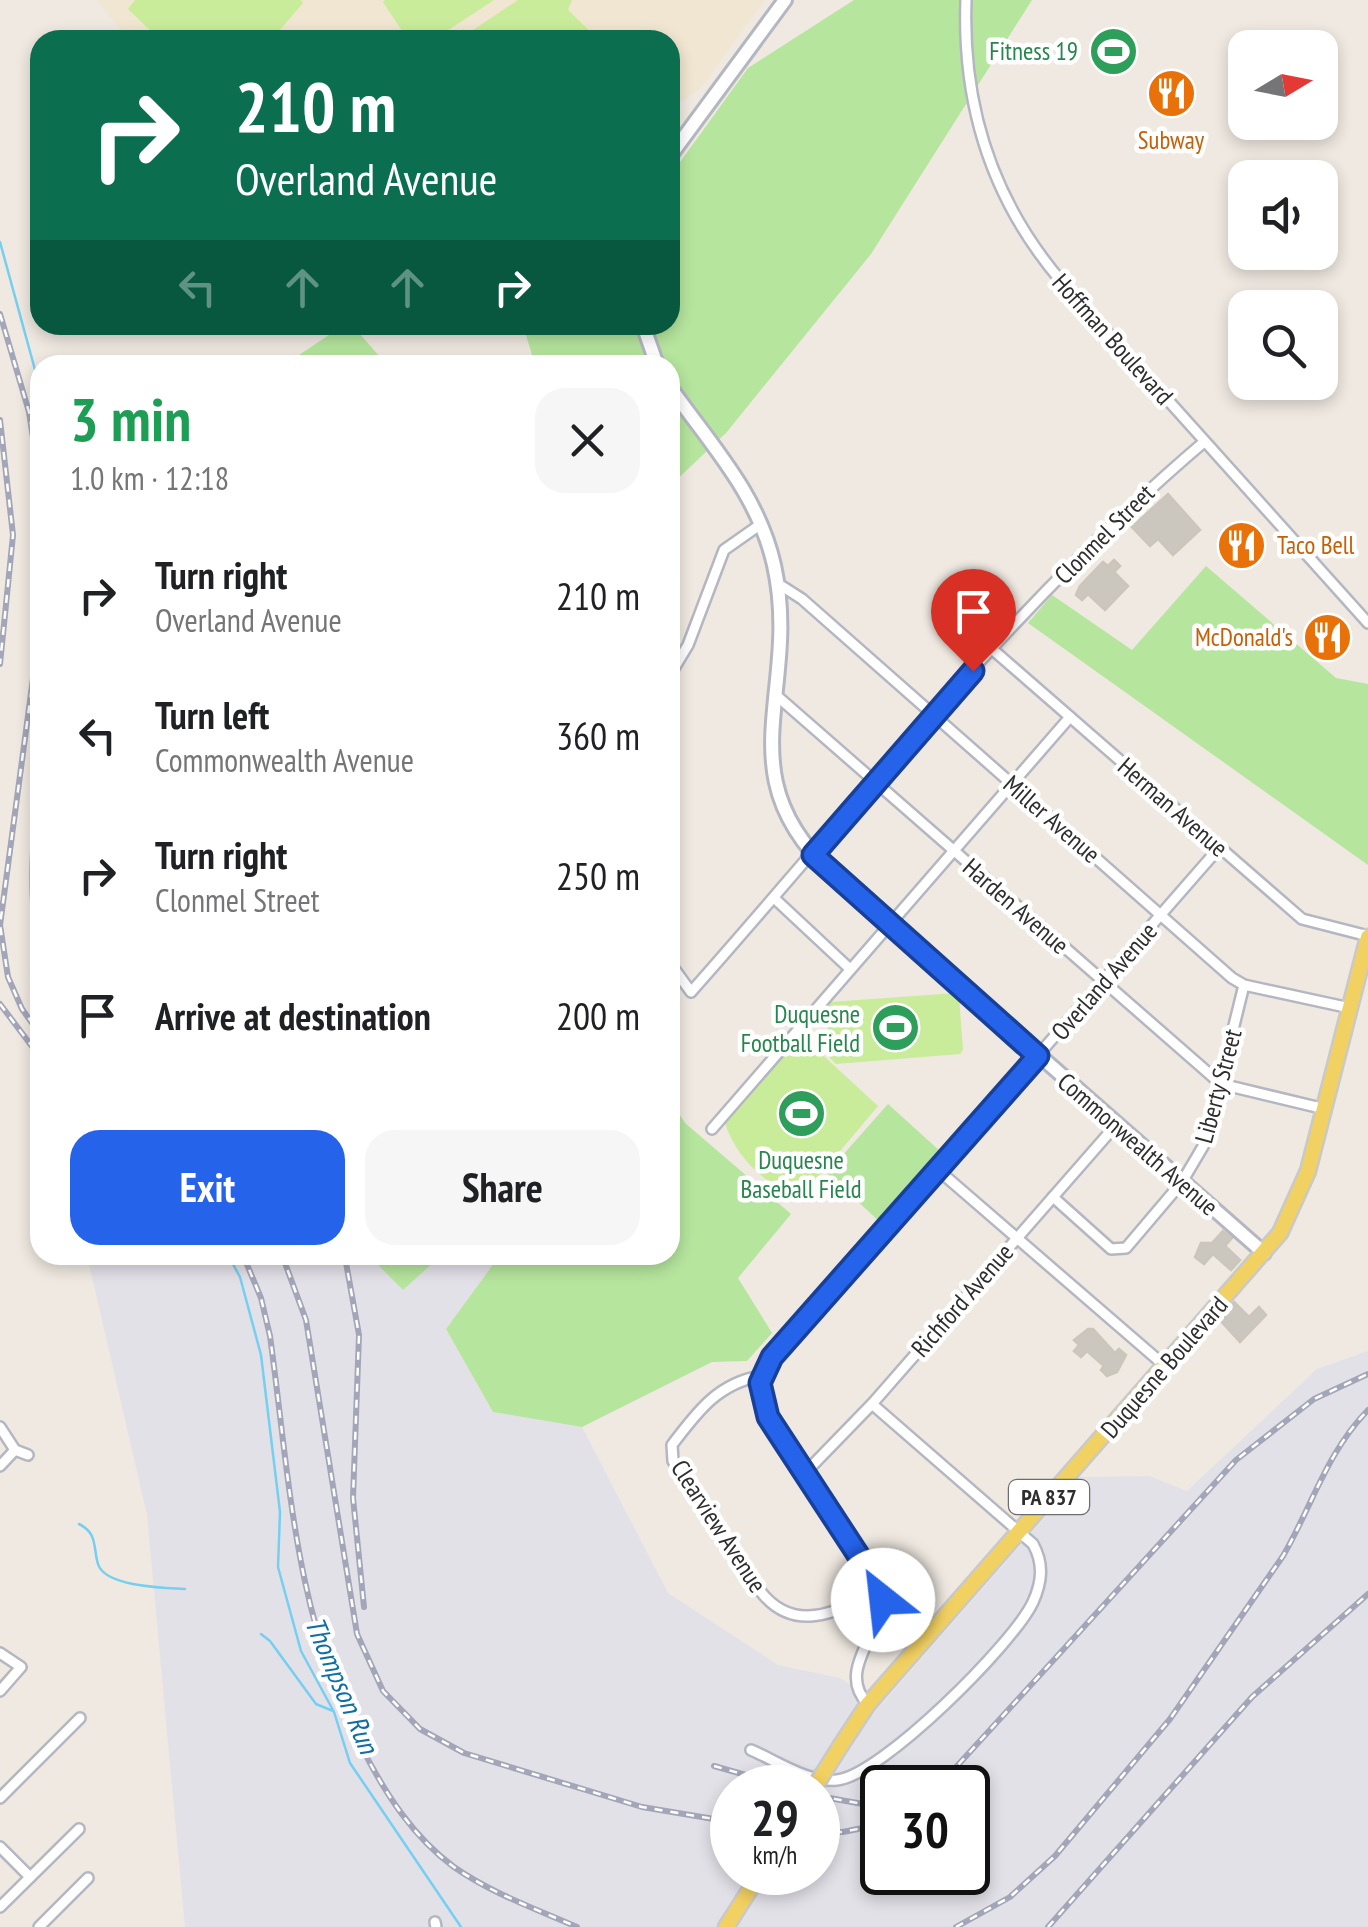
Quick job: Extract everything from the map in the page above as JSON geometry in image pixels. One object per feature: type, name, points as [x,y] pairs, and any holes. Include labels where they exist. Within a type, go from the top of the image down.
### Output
[{"type":"main road","name":"Duquesne Boulevard","points":[[828,1765],[868,1704],[1280,1233],[1304,1184],[1368,936]]},
{"type":"main road","points":[[726,1927],[746,1895]]},
{"type":"street","points":[[680,142],[785,0]]},
{"type":"street","name":"Hoffman Boulevard","points":[[966,0],[970,91],[987,157],[1007,203],[1048,266],[1368,623]]},
{"type":"street","name":"Commonwealth Avenue","points":[[680,401],[732,469],[762,524],[778,583],[782,636],[771,745],[774,784],[786,818],[813,855],[1264,1252]]},
{"type":"street","name":"Clonmel Street","points":[[680,977],[691,992],[992,649],[1104,530],[1204,442]]},
{"type":"street","points":[[680,659],[724,550],[762,524]]},
{"type":"street","name":"Miller Avenue","points":[[778,583],[802,598],[1244,984],[1350,1008]]},
{"type":"street","name":"Herman Avenue","points":[[992,649],[1302,919],[1368,936]]},
{"type":"street","name":"Harden Avenue","points":[[777,696],[1221,1084],[1324,1109]]},
{"type":"street","points":[[712,1129],[1070,717]]},
{"type":"street","name":"Overland Avenue","points":[[761,1376],[772,1357],[1220,848]]},
{"type":"street","points":[[774,898],[850,969]]},
{"type":"street","name":"Liberty Street","points":[[1053,1197],[1119,1252],[1126,1248],[1182,1182],[1205,1143],[1244,984]]},
{"type":"street","name":"Richford Avenue","points":[[805,1473],[872,1404],[1116,1125]]},
{"type":"street","points":[[938,1170],[1165,1366]]},
{"type":"street","points":[[761,1376],[764,1410],[881,1590],[880,1617],[859,1663],[858,1689],[868,1704]]},
{"type":"street","name":"Clearview Avenue","points":[[761,1376],[733,1382],[708,1400],[672,1446],[673,1461],[760,1592],[779,1609],[815,1618],[881,1590]]},
{"type":"street","points":[[752,1750],[807,1775],[828,1780],[851,1776],[878,1762],[972,1679],[1027,1613],[1042,1572],[1035,1548],[1019,1531],[872,1404]]},
{"type":"street","points":[[0,1426],[15,1450],[28,1455]]},
{"type":"street","points":[[0,1466],[15,1450]]},
{"type":"street","points":[[0,1654],[22,1667],[0,1692]]},
{"type":"street","points":[[0,1798],[80,1718]]},
{"type":"street","points":[[0,1907],[78,1829]]},
{"type":"street","points":[[0,1847],[30,1877]]},
{"type":"street","points":[[38,1927],[88,1878]]},
{"type":"shaded area","points":[[97,0],[765,0],[700,89],[680,102],[680,30],[121,30]]},
{"type":"shaded area","points":[[89,1265],[378,1265],[403,1290],[431,1265],[493,1265],[446,1329],[493,1412],[582,1427],[668,1593],[778,1665],[840,1678],[881,1705],[1080,1477],[1149,1476],[1187,1491],[1317,1369],[1368,1351],[1368,1927],[185,1927],[147,1515]]},
{"type":"green space","points":[[135,0],[303,3],[280,30],[150,30],[128,9]]},
{"type":"green space","points":[[494,0],[448,30],[401,30],[383,2]]},
{"type":"green space","points":[[518,0],[572,0],[568,10],[589,30],[473,30]]},
{"type":"green space","points":[[854,0],[1032,0],[871,254],[726,433],[680,477],[680,355],[532,355],[526,335],[680,335],[680,162],[748,68]]},
{"type":"green space","points":[[329,335],[361,335],[378,355],[299,355]]},
{"type":"green space","points":[[1206,566],[1336,678],[1368,684],[1368,865],[1028,623],[1052,595],[1132,650]]},
{"type":"green space","name":"Duquesne Football Field","points":[[956,993],[963,1050],[960,1054],[836,1064],[830,1058],[826,1007],[830,1002]]},
{"type":"green space","name":"Duquesne Baseball Field","points":[[801,1035],[878,1106],[799,1200],[753,1168],[736,1147],[724,1121]]},
{"type":"green space","points":[[888,1104],[941,1152],[881,1223],[827,1173]]},
{"type":"green space","points":[[680,1115],[791,1214],[738,1278],[772,1333],[747,1361],[712,1362],[582,1427],[493,1412],[446,1329],[493,1265],[680,1265]]},
{"type":"green space","points":[[378,1265],[431,1265],[403,1290]]},
{"type":"building","points":[[1168,494],[1200,530],[1173,555],[1158,539],[1150,546],[1132,527]]},
{"type":"building","points":[[1114,560],[1120,566],[1114,572],[1128,586],[1105,610],[1088,594],[1082,600],[1076,595],[1103,562],[1108,566]]},
{"type":"building","points":[[1223,1231],[1232,1238],[1225,1246],[1240,1260],[1231,1270],[1213,1254],[1204,1264],[1195,1257],[1201,1243],[1212,1243]]},
{"type":"building","points":[[1234,1302],[1249,1317],[1259,1307],[1266,1315],[1240,1342],[1219,1319]]},
{"type":"building","points":[[1093,1329],[1115,1353],[1119,1349],[1126,1355],[1117,1372],[1107,1376],[1101,1370],[1104,1366],[1087,1351],[1081,1357],[1074,1351],[1079,1345],[1074,1340]]},
{"type":"waterway","name":"Thompson Run","points":[[0,242],[31,355]]},
{"type":"waterway","name":"Thompson Run","points":[[233,1265],[261,1355],[280,1512],[278,1567],[301,1651],[334,1712],[350,1763],[461,1927]]},
{"type":"waterway","points":[[79,1524],[94,1541],[103,1572],[137,1585],[185,1589]]},
{"type":"waterway","points":[[261,1634],[316,1704],[333,1711]]},
{"type":"railway","points":[[0,314],[30,418]]},
{"type":"railway","points":[[0,420],[13,535],[0,664]]},
{"type":"railway","points":[[30,701],[0,925],[8,977],[30,1020]]},
{"type":"railway","points":[[0,1004],[30,1044]]},
{"type":"railway","points":[[247,1265],[261,1298],[270,1336],[290,1495],[308,1596],[339,1697],[362,1748],[401,1813],[439,1855],[483,1885],[577,1927]]},
{"type":"railway","points":[[286,1265],[306,1320],[357,1634],[383,1691],[420,1729],[464,1753],[642,1807],[710,1818]]},
{"type":"railway","points":[[346,1265],[359,1335],[353,1498],[364,1607]]},
{"type":"railway","points":[[958,1765],[1236,1460],[1314,1399],[1368,1374]]},
{"type":"railway","points":[[956,1927],[1010,1897],[1055,1856],[1170,1719],[1283,1556],[1331,1461],[1368,1410]]},
{"type":"railway","points":[[1048,1927],[1252,1697],[1368,1594]]},
{"type":"railway","points":[[840,1800],[860,1803]]},
{"type":"railway","points":[[840,1832],[860,1829]]},
{"type":"place","name":"Fitness 19","points":[[1113,51]]},
{"type":"place","name":"Subway","points":[[1171,94]]},
{"type":"place","name":"Taco Bell","points":[[1242,545]]},
{"type":"place","name":"McDonald's","points":[[1328,637]]},
{"type":"place","name":"Duquesne Football Field","points":[[895,1028]]},
{"type":"place","name":"Duquesne Baseball Field","points":[[801,1114]]},
{"type":"route","points":[[883,1600],[881,1590],[768,1417],[760,1383],[772,1357],[1038,1056],[813,855],[973,671]]}]
